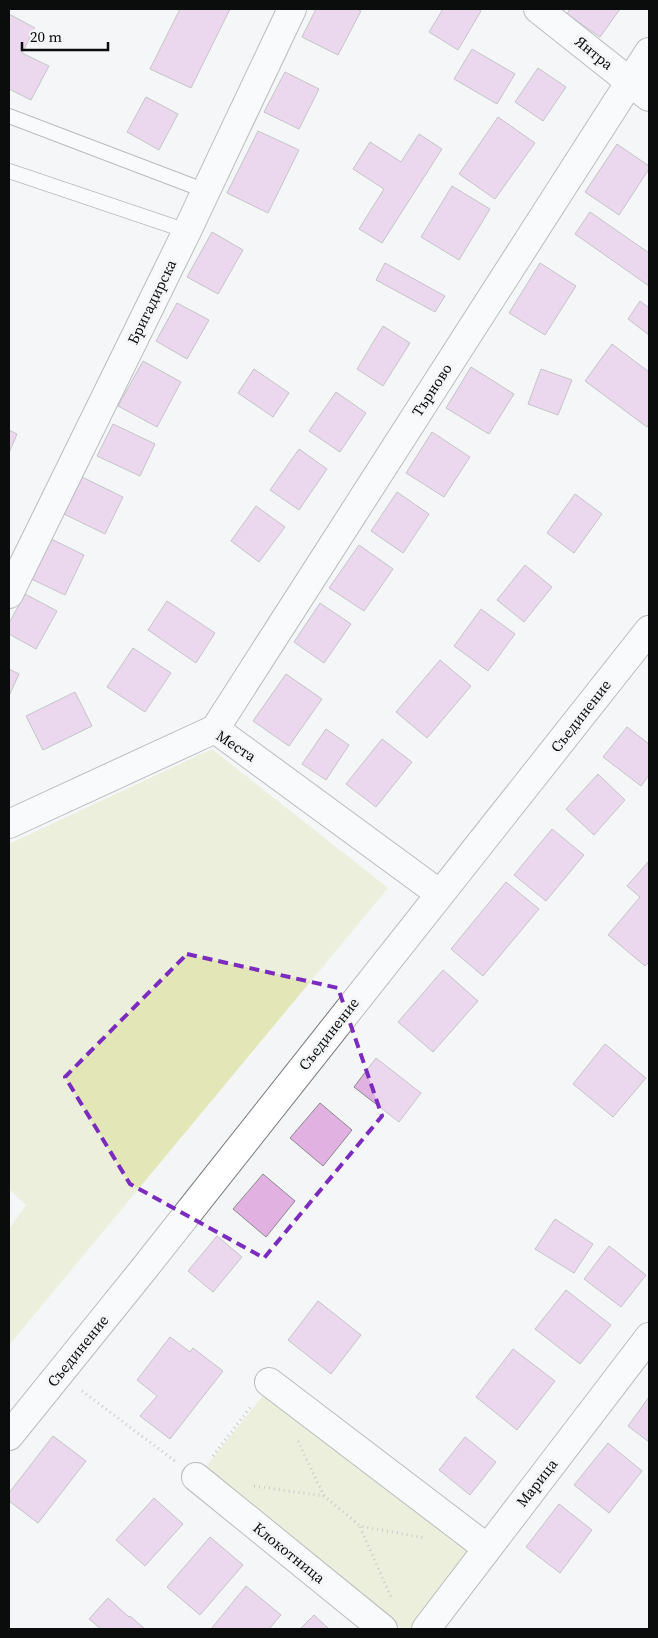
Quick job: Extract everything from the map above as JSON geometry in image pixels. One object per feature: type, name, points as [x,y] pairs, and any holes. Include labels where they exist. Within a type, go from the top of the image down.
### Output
[{"type":"street","name":"Бригадирска","points":[[9,594],[187,231],[292,9]]},
{"type":"street","name":"Янтра","points":[[538,9],[639,90]]},
{"type":"street","name":"Търново","points":[[215,729],[639,90],[649,52]]},
{"type":"street","name":"Съединение","points":[[9,1436],[649,630]]},
{"type":"street","name":"Места","points":[[9,824],[215,729],[440,894]]},
{"type":"street","name":"Марица","points":[[426,1629],[649,1337]]},
{"type":"street","points":[[269,1382],[487,1548]]},
{"type":"street","name":"Клокотница","points":[[196,1477],[383,1629]]},
{"type":"lane","points":[[9,116],[206,191]]},
{"type":"lane","points":[[9,171],[187,231]]},
{"type":"path","points":[[60,1374],[196,1477],[269,1382]]},
{"type":"path","points":[[245,1484],[324,1496],[360,1526],[393,1604]]},
{"type":"path","points":[[360,1526],[428,1538]]},
{"type":"highlighted area","points":[[187,954],[338,988],[382,1116],[264,1258],[130,1184],[65,1077]]},
{"type":"green space","points":[[212,749],[388,888],[9,1345],[9,1229],[26,1205],[9,1189],[9,844]]},
{"type":"green space","points":[[273,1383],[477,1549],[410,1629],[381,1624],[196,1479]]},
{"type":"building","points":[[180,9],[230,9],[191,88],[150,69]]},
{"type":"building","points":[[316,9],[357,9],[361,11],[338,55],[302,37]]},
{"type":"building","points":[[443,9],[478,9],[481,11],[458,50],[429,32]]},
{"type":"building","points":[[570,9],[620,9],[600,37],[567,14]]},
{"type":"building","points":[[9,14],[35,28],[22,53],[49,66],[31,100],[9,89]]},
{"type":"building","points":[[472,49],[515,74],[497,104],[454,79]]},
{"type":"building","points":[[538,68],[566,87],[543,121],[515,102]]},
{"type":"building","points":[[285,72],[319,89],[299,129],[264,112]]},
{"type":"building","points":[[146,97],[178,114],[159,150],[127,132]]},
{"type":"building","points":[[498,117],[535,143],[495,199],[459,174]]},
{"type":"building","points":[[258,131],[299,150],[268,213],[227,193]]},
{"type":"building","points":[[419,134],[442,149],[382,243],[359,229],[384,189],[353,169],[370,142],[401,162]]},
{"type":"building","points":[[617,144],[649,166],[649,169],[619,215],[585,192]]},
{"type":"building","points":[[452,186],[490,209],[459,260],[421,237]]},
{"type":"building","points":[[590,212],[649,253],[649,286],[575,234]]},
{"type":"building","points":[[212,232],[243,250],[218,294],[187,277]]},
{"type":"building","points":[[385,263],[445,296],[435,312],[376,280]]},
{"type":"building","points":[[540,263],[576,286],[545,335],[509,313]]},
{"type":"building","points":[[640,301],[649,308],[649,335],[628,319]]},
{"type":"building","points":[[177,303],[209,320],[187,359],[156,341]]},
{"type":"building","points":[[383,326],[410,343],[383,386],[357,369]]},
{"type":"building","points":[[612,344],[649,372],[649,424],[647,427],[585,381]]},
{"type":"building","points":[[143,361],[181,382],[157,427],[118,406]]},
{"type":"building","points":[[471,367],[514,394],[489,434],[446,408]]},
{"type":"building","points":[[254,369],[289,393],[273,417],[238,393]]},
{"type":"building","points":[[541,369],[572,380],[558,415],[528,404]]},
{"type":"building","points":[[336,392],[366,413],[340,452],[309,431]]},
{"type":"building","points":[[113,424],[155,444],[140,476],[97,456]]},
{"type":"building","points":[[9,430],[17,434],[9,453]]},
{"type":"building","points":[[432,432],[470,457],[444,497],[406,473]]},
{"type":"building","points":[[299,449],[327,469],[299,510],[270,490]]},
{"type":"building","points":[[80,476],[123,497],[105,534],[62,513]]},
{"type":"building","points":[[397,492],[429,514],[403,553],[371,531]]},
{"type":"building","points":[[575,494],[602,514],[574,553],[547,533]]},
{"type":"building","points":[[256,506],[285,527],[259,562],[231,541]]},
{"type":"building","points":[[43,535],[84,555],[65,595],[23,575]]},
{"type":"building","points":[[359,545],[393,569],[364,611],[329,588]]},
{"type":"building","points":[[525,565],[552,587],[524,622],[497,600]]},
{"type":"building","points":[[25,594],[57,611],[36,649],[9,634],[9,623]]},
{"type":"building","points":[[167,601],[215,633],[196,663],[148,630]]},
{"type":"building","points":[[320,603],[351,624],[324,663],[294,642]]},
{"type":"building","points":[[481,609],[515,634],[488,671],[454,646]]},
{"type":"building","points":[[133,648],[171,673],[145,712],[107,687]]},
{"type":"building","points":[[440,660],[471,686],[427,738],[396,712]]},
{"type":"building","points":[[9,669],[19,674],[9,696]]},
{"type":"building","points":[[286,674],[322,699],[289,746],[253,721]]},
{"type":"building","points":[[75,692],[92,726],[43,750],[26,716]]},
{"type":"building","points":[[627,727],[649,744],[649,775],[641,786],[603,757]]},
{"type":"building","points":[[326,729],[349,745],[326,780],[302,764]]},
{"type":"building","points":[[382,739],[412,762],[376,807],[346,784]]},
{"type":"building","points":[[598,774],[625,800],[594,835],[566,809]]},
{"type":"building","points":[[552,829],[584,855],[546,901],[514,875]]},
{"type":"building","points":[[649,861],[649,962],[645,966],[608,935],[640,897],[627,886]]},
{"type":"building","points":[[506,882],[539,909],[483,976],[451,949]]},
{"type":"building","points":[[443,970],[478,1001],[433,1052],[398,1022]]},
{"type":"building","points":[[605,1044],[646,1078],[613,1117],[573,1084]]},
{"type":"building","points":[[376,1058],[421,1093],[399,1122],[354,1087]]},
{"type":"building","points":[[320,1103],[352,1130],[323,1166],[290,1138]]},
{"type":"building","points":[[263,1174],[295,1201],[266,1237],[233,1209]]},
{"type":"building","points":[[555,1219],[593,1244],[574,1273],[535,1249]]},
{"type":"building","points":[[217,1236],[242,1257],[213,1292],[188,1271]]},
{"type":"building","points":[[609,1246],[646,1275],[621,1307],[584,1279]]},
{"type":"building","points":[[566,1290],[611,1325],[580,1364],[535,1329]]},
{"type":"building","points":[[318,1301],[361,1335],[331,1374],[288,1340]]},
{"type":"building","points":[[170,1337],[190,1352],[193,1348],[223,1371],[170,1439],[140,1416],[157,1396],[137,1380]]},
{"type":"building","points":[[513,1349],[555,1381],[517,1430],[476,1397]]},
{"type":"building","points":[[649,1397],[649,1442],[628,1426]]},
{"type":"building","points":[[53,1436],[86,1461],[38,1523],[9,1501],[9,1493]]},
{"type":"building","points":[[465,1437],[496,1462],[470,1495],[439,1470]]},
{"type":"building","points":[[608,1443],[642,1471],[609,1513],[574,1485]]},
{"type":"building","points":[[154,1498],[183,1524],[145,1566],[116,1540]]},
{"type":"building","points":[[559,1504],[592,1530],[560,1573],[526,1547]]},
{"type":"building","points":[[210,1537],[243,1565],[200,1615],[167,1587]]},
{"type":"building","points":[[246,1586],[281,1615],[269,1629],[211,1629]]},
{"type":"building","points":[[108,1598],[145,1629],[101,1629],[89,1619]]},
{"type":"building","points":[[314,1615],[329,1629],[300,1629]]}]
